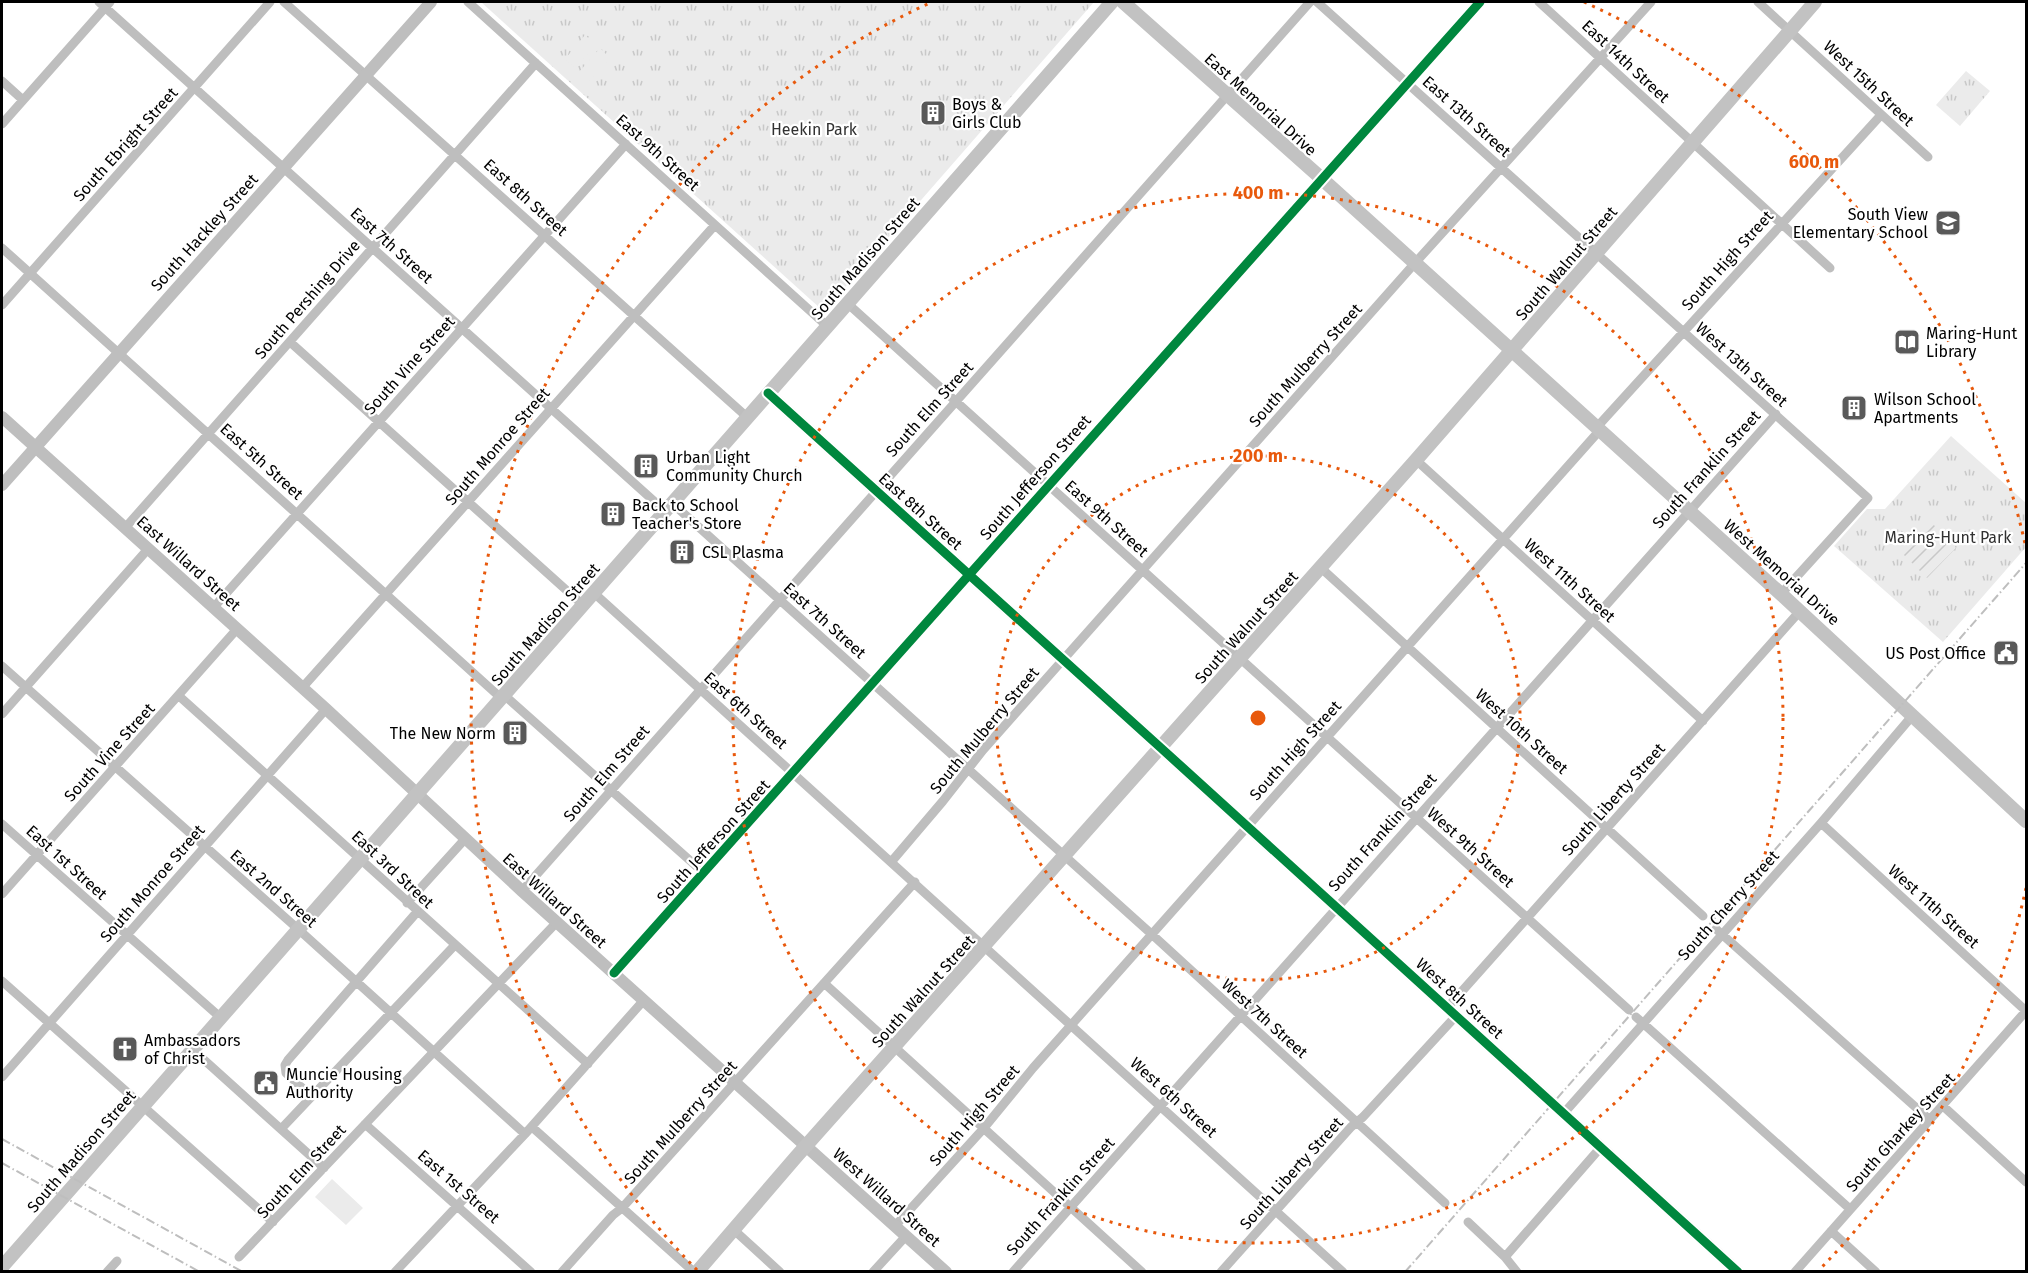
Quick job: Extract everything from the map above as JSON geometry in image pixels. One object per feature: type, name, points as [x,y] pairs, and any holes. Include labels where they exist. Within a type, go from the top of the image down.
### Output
[{"type":"main road","name":"South Madison Street","points":[[2,1267],[1112,2]]},
{"type":"main road","name":"East Memorial Drive","points":[[1123,2],[1512,351]]},
{"type":"main road","name":"South Walnut Street","points":[[696,1272],[1321,568],[1815,2]]},
{"type":"main road","name":"West Memorial Drive","points":[[1512,351],[1800,611],[2026,821]]},
{"type":"street","name":"South Ebright Street","points":[[2,305],[270,2]]},
{"type":"street","name":"East 8th Street","points":[[284,2],[747,417]]},
{"type":"street","name":"South Hackley Street","points":[[2,485],[431,2]]},
{"type":"street","name":"East 9th Street","points":[[468,2],[827,326]]},
{"type":"street","name":"South Elm Street","points":[[522,891],[1310,2]]},
{"type":"street","name":"East 13th Street","points":[[1317,2],[1596,253]]},
{"type":"street","name":"South Jefferson Street","points":[[614,973],[1479,2]]},
{"type":"street","name":"East 14th Street","points":[[1539,2],[1830,268]]},
{"type":"street","name":"South Mulberry Street","points":[[892,861],[944,801],[968,769],[1142,570],[1415,262],[1651,2]]},
{"type":"street","name":"West 15th Street","points":[[1758,2],[1928,158]]},
{"type":"street","name":"East 7th Street","points":[[105,3],[283,168],[551,408],[780,599],[1065,856]]},
{"type":"street","points":[[2,124],[105,3]]},
{"type":"street","name":"South Pershing Drive","points":[[124,528],[536,63]]},
{"type":"street","points":[[2,81],[23,100]]},
{"type":"street","name":"South High Street","points":[[896,1226],[1503,539],[1683,331],[1881,115]]},
{"type":"street","name":"South Vine Street","points":[[214,607],[626,144]]},
{"type":"street","name":"South Monroe Street","points":[[302,688],[715,225]]},
{"type":"street","name":"East 5th Street","points":[[2,248],[386,594],[704,873]]},
{"type":"street","name":"West 13th Street","points":[[1596,253],[1868,498],[1781,594]]},
{"type":"street","name":"East 9th Street","points":[[847,303],[1241,657]]},
{"type":"street","points":[[290,342],[584,606]]},
{"type":"street","name":"East 8th Street","points":[[768,393],[1161,748]]},
{"type":"street","name":"South Franklin Street","points":[[1013,1272],[1336,906],[1776,414]]},
{"type":"street","name":"East Willard Street","points":[[2,417],[326,709],[522,891],[807,1146]]},
{"type":"street","name":"West 11th Street","points":[[1416,460],[1703,721]]},
{"type":"street","points":[[2,714],[148,549]]},
{"type":"street","name":"West 10th Street","points":[[1321,568],[1703,916]]},
{"type":"street","name":"East 6th Street","points":[[594,593],[985,945]]},
{"type":"street","name":"South Liberty Street","points":[[1221,1272],[1357,1122],[1452,1012],[1527,918],[1800,611]]},
{"type":"street","name":"South Vine Street","points":[[2,894],[237,628]]},
{"type":"street","name":"West 9th Street","points":[[1241,657],[1629,1010]]},
{"type":"street","name":"East 2nd Street","points":[[2,666],[435,1052],[696,1272]]},
{"type":"street","name":"East 3rd Street","points":[[179,696],[360,858],[406,903],[588,1064]]},
{"type":"street","name":"South Monroe Street","points":[[2,1077],[326,709]]},
{"type":"street","name":"South Cherry Street","points":[[1564,1113],[1640,1020],[1719,931],[1821,823],[1913,715]]},
{"type":"street","name":"West 8th Street","points":[[1161,748],[1738,1272]]},
{"type":"street","name":"West 11th Street","points":[[1821,823],[2026,1011]]},
{"type":"street","name":"East 1st Street","points":[[2,824],[220,1017]]},
{"type":"street","points":[[406,903],[465,839]]},
{"type":"street","name":"West 7th Street","points":[[1065,856],[1445,1203]]},
{"type":"street","name":"South Mulberry Street","points":[[562,1272],[915,882]]},
{"type":"street","points":[[311,1096],[286,1073],[285,1065],[417,912]]},
{"type":"street","name":"South Elm Street","points":[[239,1257],[499,986],[557,922]]},
{"type":"street","points":[[1719,931],[1930,1120]]},
{"type":"street","points":[[281,1129],[454,945]]},
{"type":"street","name":"West 6th Street","points":[[985,945],[1343,1272]]},
{"type":"street","points":[[2,981],[273,1222]]},
{"type":"street","points":[[824,983],[1142,1272]]},
{"type":"street","points":[[395,1272],[528,1131],[644,1000]]},
{"type":"street","name":"South Gharkey Street","points":[[1795,1272],[2026,1011]]},
{"type":"street","points":[[1640,1020],[1850,1209]]},
{"type":"street","points":[[192,1049],[324,1168]]},
{"type":"street","points":[[1943,1106],[2026,1182]]},
{"type":"street","name":"East 1st Street","points":[[366,1124],[531,1272]]},
{"type":"street","name":"West Willard Street","points":[[807,1146],[946,1272]]},
{"type":"street","points":[[1505,1257],[1601,1147]]},
{"type":"street","points":[[1468,1222],[1505,1257],[1516,1272]]},
{"type":"street","points":[[734,1230],[780,1272]]},
{"type":"street","points":[[1831,1231],[1876,1272]]},
{"type":"street","points":[[873,1272],[906,1236]]},
{"type":"street","points":[[107,1272],[117,1261]]},
{"type":"green space","name":"Heekin Park","points":[[481,2],[1094,2],[826,309],[821,309]]},
{"type":"green space","points":[[585,35],[596,45],[575,68],[565,59]]},
{"type":"green space","points":[[600,48],[610,58],[590,81],[579,72]]},
{"type":"green space","points":[[1966,71],[1990,91],[1960,126],[1936,105]]},
{"type":"green space","name":"Maring-Hunt Park","points":[[1951,436],[2026,503],[2026,547],[1943,642],[1834,546],[1867,509],[1885,509]]},
{"type":"green space","points":[[1929,520],[1956,548],[1927,578],[1899,550]]},
{"type":"green space","points":[[332,1179],[363,1208],[346,1225],[315,1197]]},
{"type":"railway","points":[[1405,1272],[2026,563]]},
{"type":"railway","points":[[2,1139],[243,1272]]},
{"type":"railway","points":[[2,1163],[200,1272]]},
{"type":"cycle path","points":[[614,973],[1480,2]]},
{"type":"cycle path","points":[[768,393],[1738,1272]]},
{"type":"place","name":"Boys & Girls Club","points":[[933,113]]},
{"type":"place","name":"South View Elementary School","points":[[1948,223]]},
{"type":"place","name":"Maring-Hunt Library","points":[[1907,342]]},
{"type":"place","name":"Wilson School Apartments","points":[[1854,408]]},
{"type":"place","name":"Urban Light Community Church","points":[[646,466]]},
{"type":"place","name":"Back to School Teacher's Store","points":[[613,514]]},
{"type":"place","name":"CSL Plasma","points":[[682,552]]},
{"type":"place","name":"US Post Office","points":[[2006,653]]},
{"type":"place","name":"The New Norm","points":[[515,733]]},
{"type":"place","name":"Ambassadors of Christ","points":[[125,1049]]},
{"type":"place","name":"Muncie Housing Authority","points":[[266,1083]]}]
